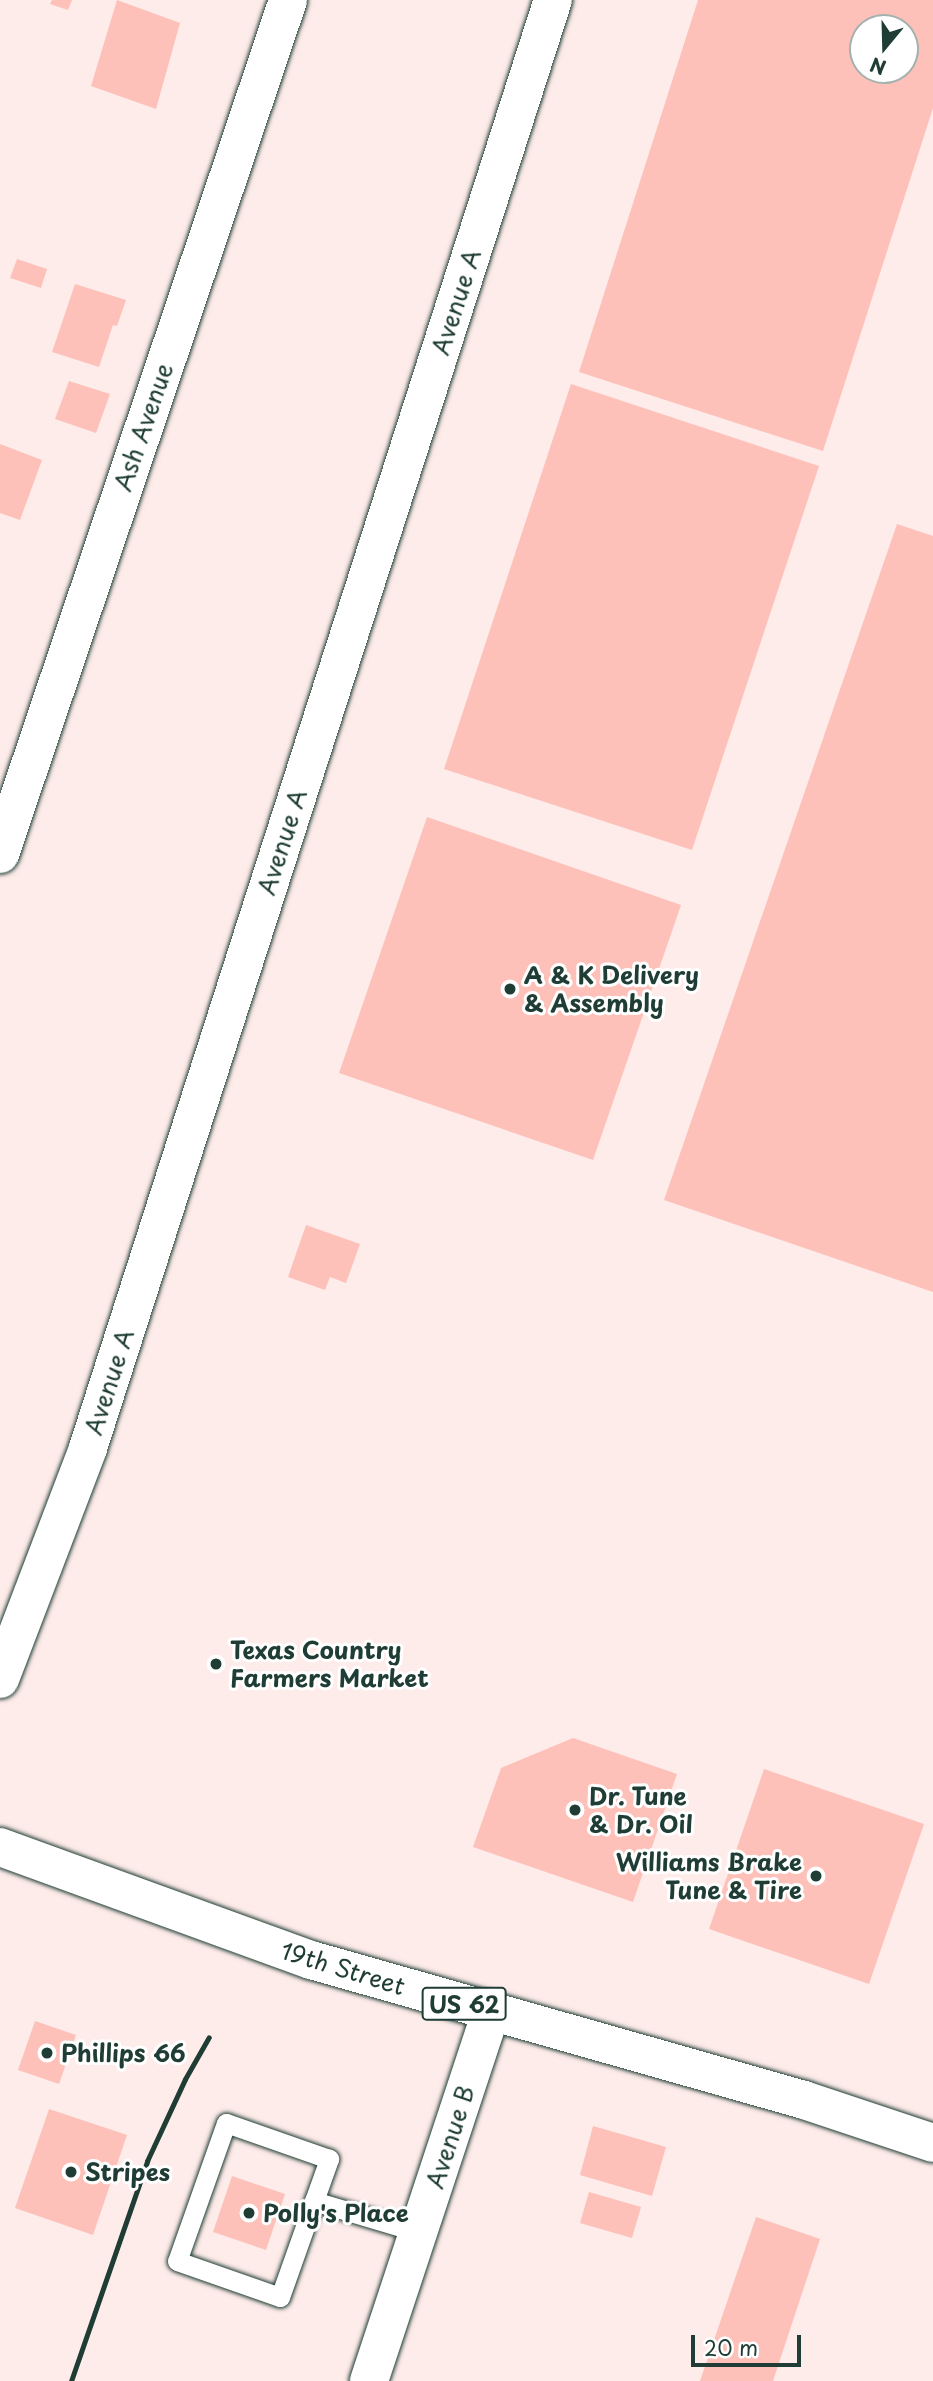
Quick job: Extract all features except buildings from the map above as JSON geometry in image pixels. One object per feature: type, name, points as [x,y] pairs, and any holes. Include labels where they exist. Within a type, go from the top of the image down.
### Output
[{"type":"main road","name":"Ash Avenue","points":[[0,854],[288,0]]},
{"type":"main road","name":"Avenue A","points":[[0,1679],[88,1448],[553,0]]},
{"type":"main road","name":"19th Street","points":[[0,1847],[311,1960],[804,2100],[933,2143]]},
{"type":"main road","name":"Avenue B","points":[[369,2381],[491,2012]]},
{"type":"lane","points":[[226,2123],[329,2159],[314,2201],[280,2297],[177,2261],[226,2123]]},
{"type":"lane","points":[[314,2201],[418,2232]]},
{"type":"railway","points":[[71,2381],[147,2161],[185,2079],[209,2037]]},
{"type":"place","name":"A & K Delivery & Assembly","points":[[510,989]]},
{"type":"place","name":"Texas Country Farmers Market","points":[[216,1664]]},
{"type":"place","name":"Dr. Tune & Dr. Oil","points":[[575,1810]]},
{"type":"place","name":"Williams Brake Tune & Tire","points":[[816,1876]]},
{"type":"place","name":"Phillips 66","points":[[47,2053]]},
{"type":"place","name":"Stripes","points":[[71,2172]]},
{"type":"place","name":"Polly's Place","points":[[249,2213]]}]
